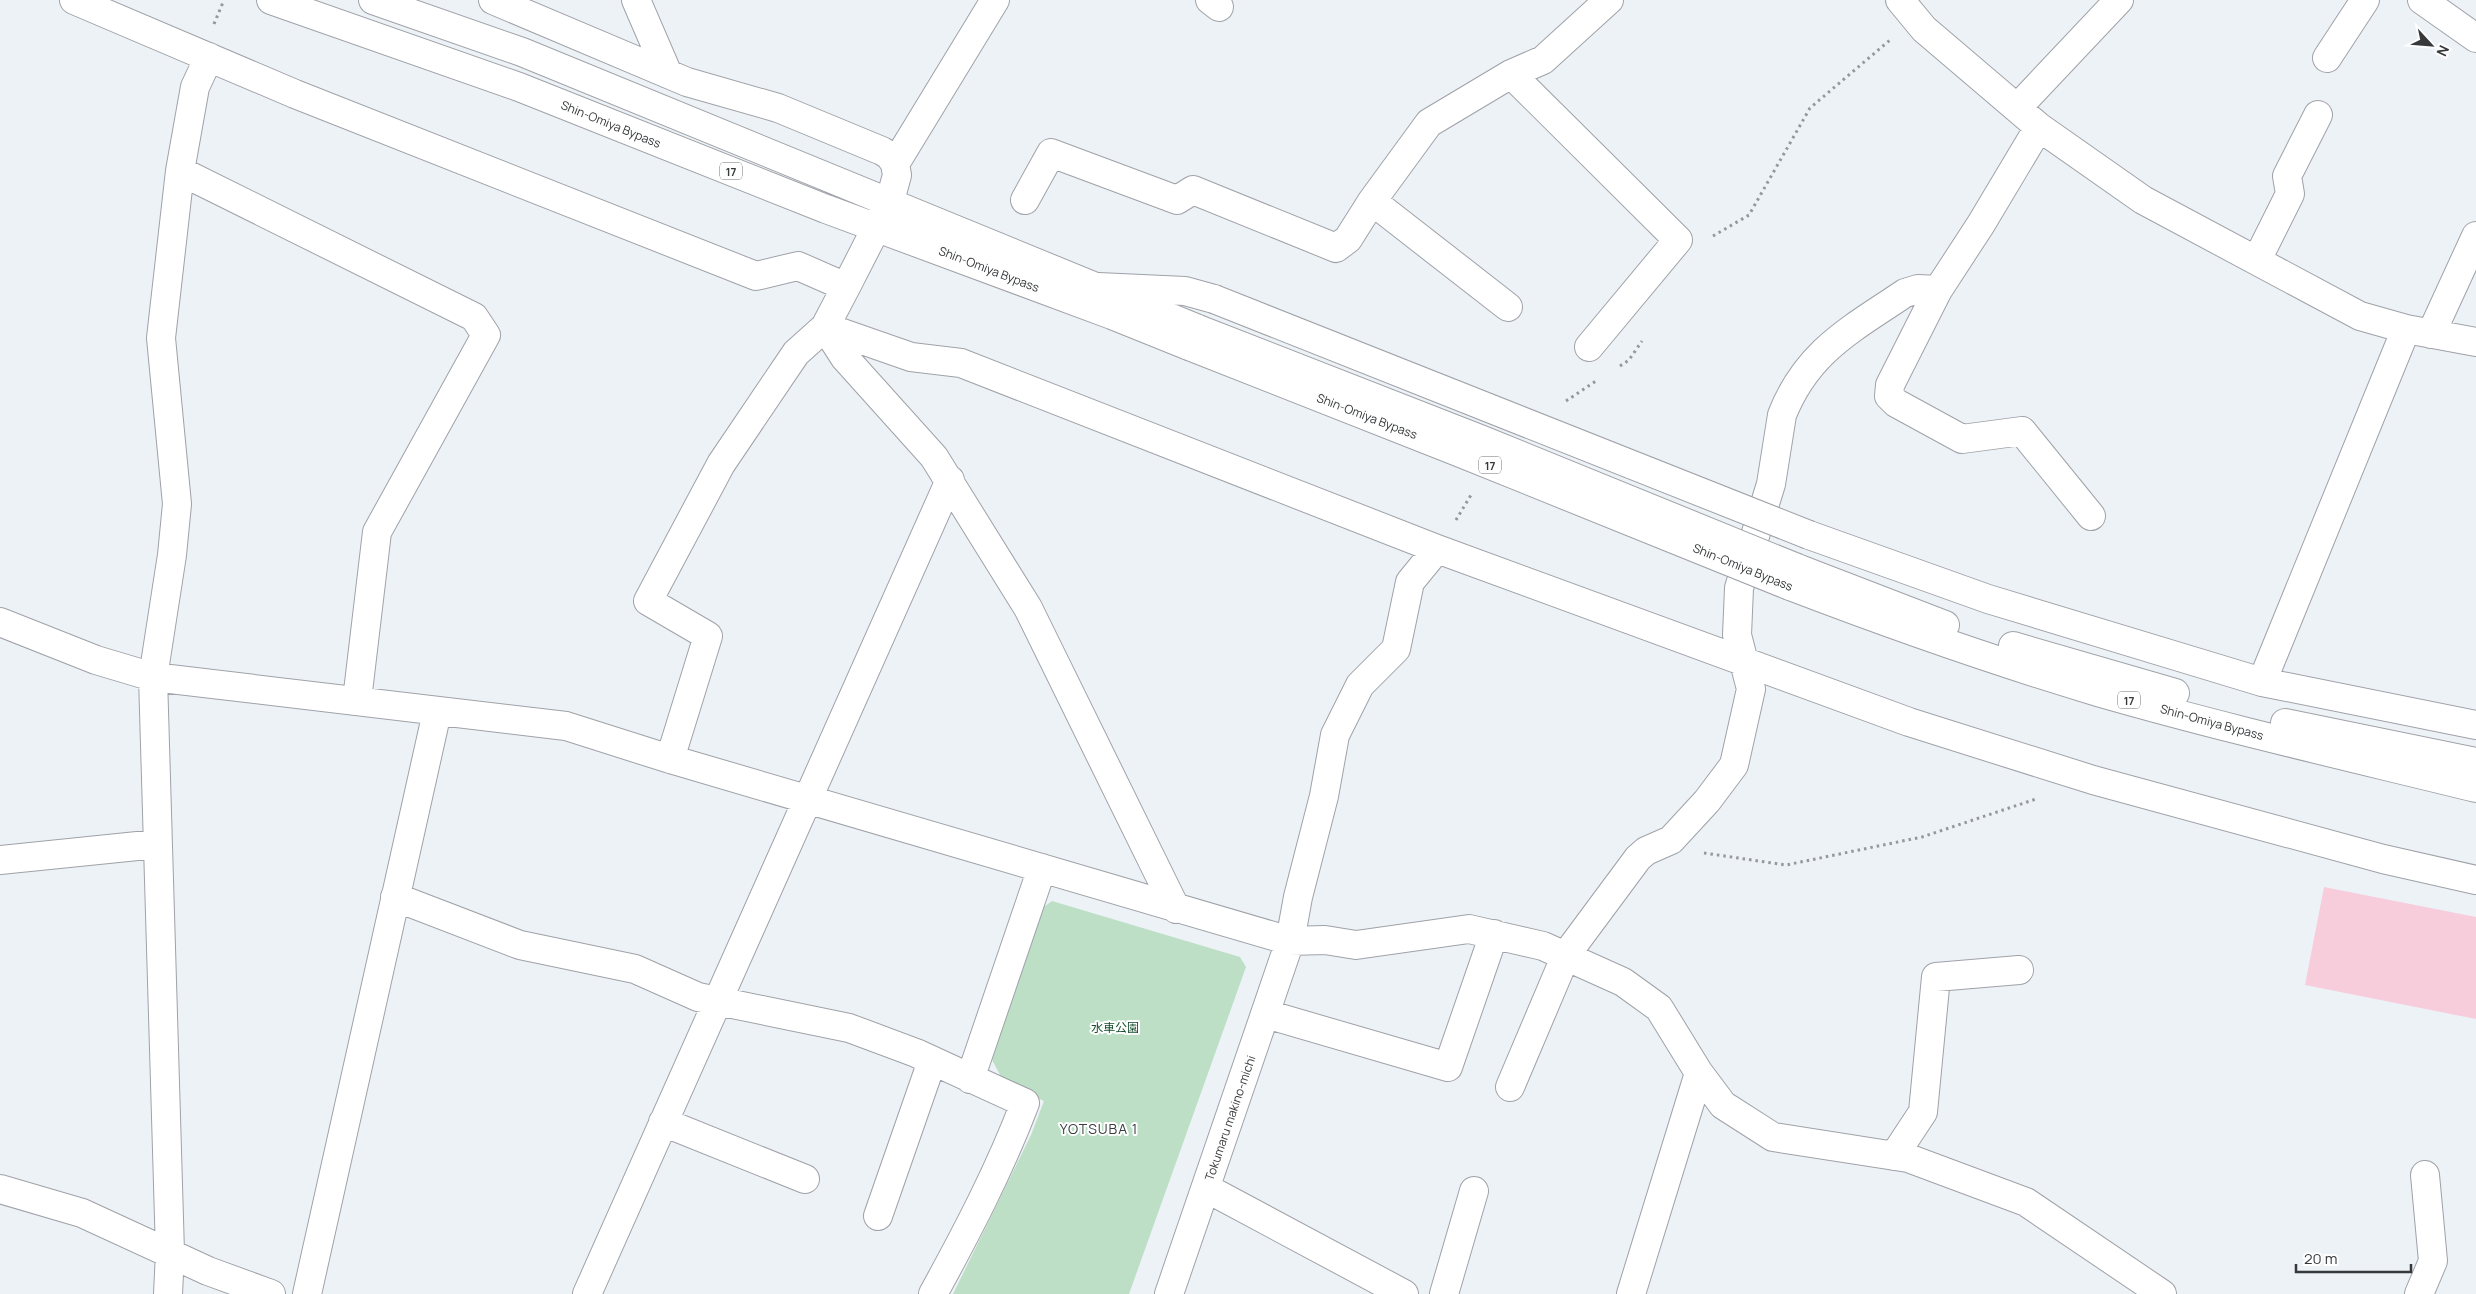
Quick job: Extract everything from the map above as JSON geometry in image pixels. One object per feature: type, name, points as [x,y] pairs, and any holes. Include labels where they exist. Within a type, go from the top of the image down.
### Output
[{"type":"main road","points":[[74,0],[295,94],[756,276],[798,266],[846,287]]},
{"type":"main road","name":"Shin-Omiya Bypass","points":[[271,0],[519,87],[826,209],[1489,443],[1945,644],[2098,692],[2258,735],[2476,788]]},
{"type":"main road","name":"Shin-Omiya Bypass","points":[[373,0],[522,52],[890,201],[1096,287],[1193,337]]},
{"type":"main road","points":[[493,0],[686,82],[778,108],[882,150],[890,156],[895,164],[897,175],[890,201],[825,327],[796,353],[721,464],[648,601],[708,636],[670,759]]},
{"type":"main road","points":[[636,0],[668,74]]},
{"type":"main road","points":[[1024,200],[1051,153],[1178,200],[1193,190],[1336,248],[1348,239],[1372,201],[1429,123],[1511,74],[1543,60],[1609,0]]},
{"type":"main road","points":[[2018,107],[2119,0]]},
{"type":"main road","points":[[2327,58],[2365,0]]},
{"type":"main road","points":[[2422,0],[2476,38]]},
{"type":"main road","points":[[895,164],[984,4]]},
{"type":"main road","points":[[1907,10],[1924,29],[2018,107],[2039,127],[2144,200],[2360,316],[2419,332],[2476,342]]},
{"type":"main road","points":[[168,1294],[170,1252],[153,677],[172,555],[177,504],[161,338],[180,171],[195,87],[209,58]]},
{"type":"main road","points":[[1511,74],[1678,240],[1589,347]]},
{"type":"main road","points":[[2257,260],[2290,194],[2287,176],[2318,115]]},
{"type":"main road","points":[[2039,127],[1981,224],[1938,290],[1890,385],[1889,396],[1896,404],[1962,439],[2022,431],[2091,516]]},
{"type":"main road","points":[[180,171],[474,317],[486,335],[377,532],[357,700]]},
{"type":"main road","points":[[1372,201],[1508,307]]},
{"type":"main road","points":[[2262,682],[2419,332],[2476,236]]},
{"type":"main road","name":"17","points":[[1096,287],[1185,291],[1214,299],[1808,536],[1988,599],[2262,682],[2476,725]]},
{"type":"main road","points":[[1510,1087],[1566,955],[1638,858],[1653,846],[1671,840],[1708,801],[1734,765],[1751,689],[1737,635],[1739,588],[1771,484],[1785,407],[1803,375],[1830,344],[1905,292],[1938,290]]},
{"type":"main road","points":[[825,327],[845,358],[934,457],[1028,608],[1176,909]]},
{"type":"main road","points":[[825,327],[911,357],[961,363],[1437,549],[1744,663],[1910,722],[2068,772],[2383,858],[2476,880]]},
{"type":"main road","points":[[596,1290],[663,1122],[950,480]]},
{"type":"main road","name":"Tokumaru makino-michi","points":[[1169,1294],[1290,941],[1298,897],[1324,796],[1335,735],[1360,685],[1396,649],[1410,582],[1437,549]]},
{"type":"main road","name":"Shin-Omiya Bypass","points":[[1794,577],[1948,626],[2260,718],[2476,762]]},
{"type":"main road","points":[[0,622],[96,660],[153,677],[566,726],[670,759],[808,798],[1176,909],[1246,926],[1290,941],[1325,940],[1356,945],[1469,928],[1543,946],[1623,982],[1659,1008],[1699,1073],[1723,1105],[1774,1137],[1908,1158],[2026,1202],[2162,1294]]},
{"type":"main road","points":[[307,1294],[437,712]]},
{"type":"main road","points":[[0,860],[157,844]]},
{"type":"main road","points":[[970,1079],[1042,868]]},
{"type":"main road","points":[[396,897],[520,945],[636,969],[698,997],[850,1028],[932,1061],[1025,1103],[1012,1139],[933,1294]]},
{"type":"main road","points":[[1266,1014],[1448,1068],[1494,934]]},
{"type":"main road","points":[[1894,1156],[1923,1112],[1936,977],[2019,970]]},
{"type":"main road","points":[[878,1216],[932,1061]]},
{"type":"main road","points":[[1630,1294],[1699,1073]]},
{"type":"main road","points":[[663,1122],[805,1179]]},
{"type":"main road","points":[[2419,1294],[2433,1261],[2425,1175]]},
{"type":"main road","points":[[1206,1188],[1404,1294]]},
{"type":"main road","points":[[0,1189],[82,1213],[208,1271],[271,1294]]},
{"type":"main road","points":[[1444,1294],[1474,1191]]},
{"type":"path","points":[[1709,243],[1713,236],[1749,215],[1810,108],[1907,10]]},
{"type":"path","points":[[1612,370],[1629,360],[1643,339]]},
{"type":"path","points":[[1563,403],[1604,376]]},
{"type":"path","points":[[1653,846],[1786,865],[1922,837],[2039,798]]},
{"type":"green space","name":"水車公園","points":[[1052,901],[1240,957],[1246,967],[1129,1294],[953,1294],[1031,1135],[1044,1101],[1004,1082],[992,1060],[1041,909]]},
{"type":"building","points":[[2324,887],[2476,917],[2476,1019],[2305,985]]},
{"type":"district","name":"YOTSUBA 1","points":[[1099,1128]]}]
